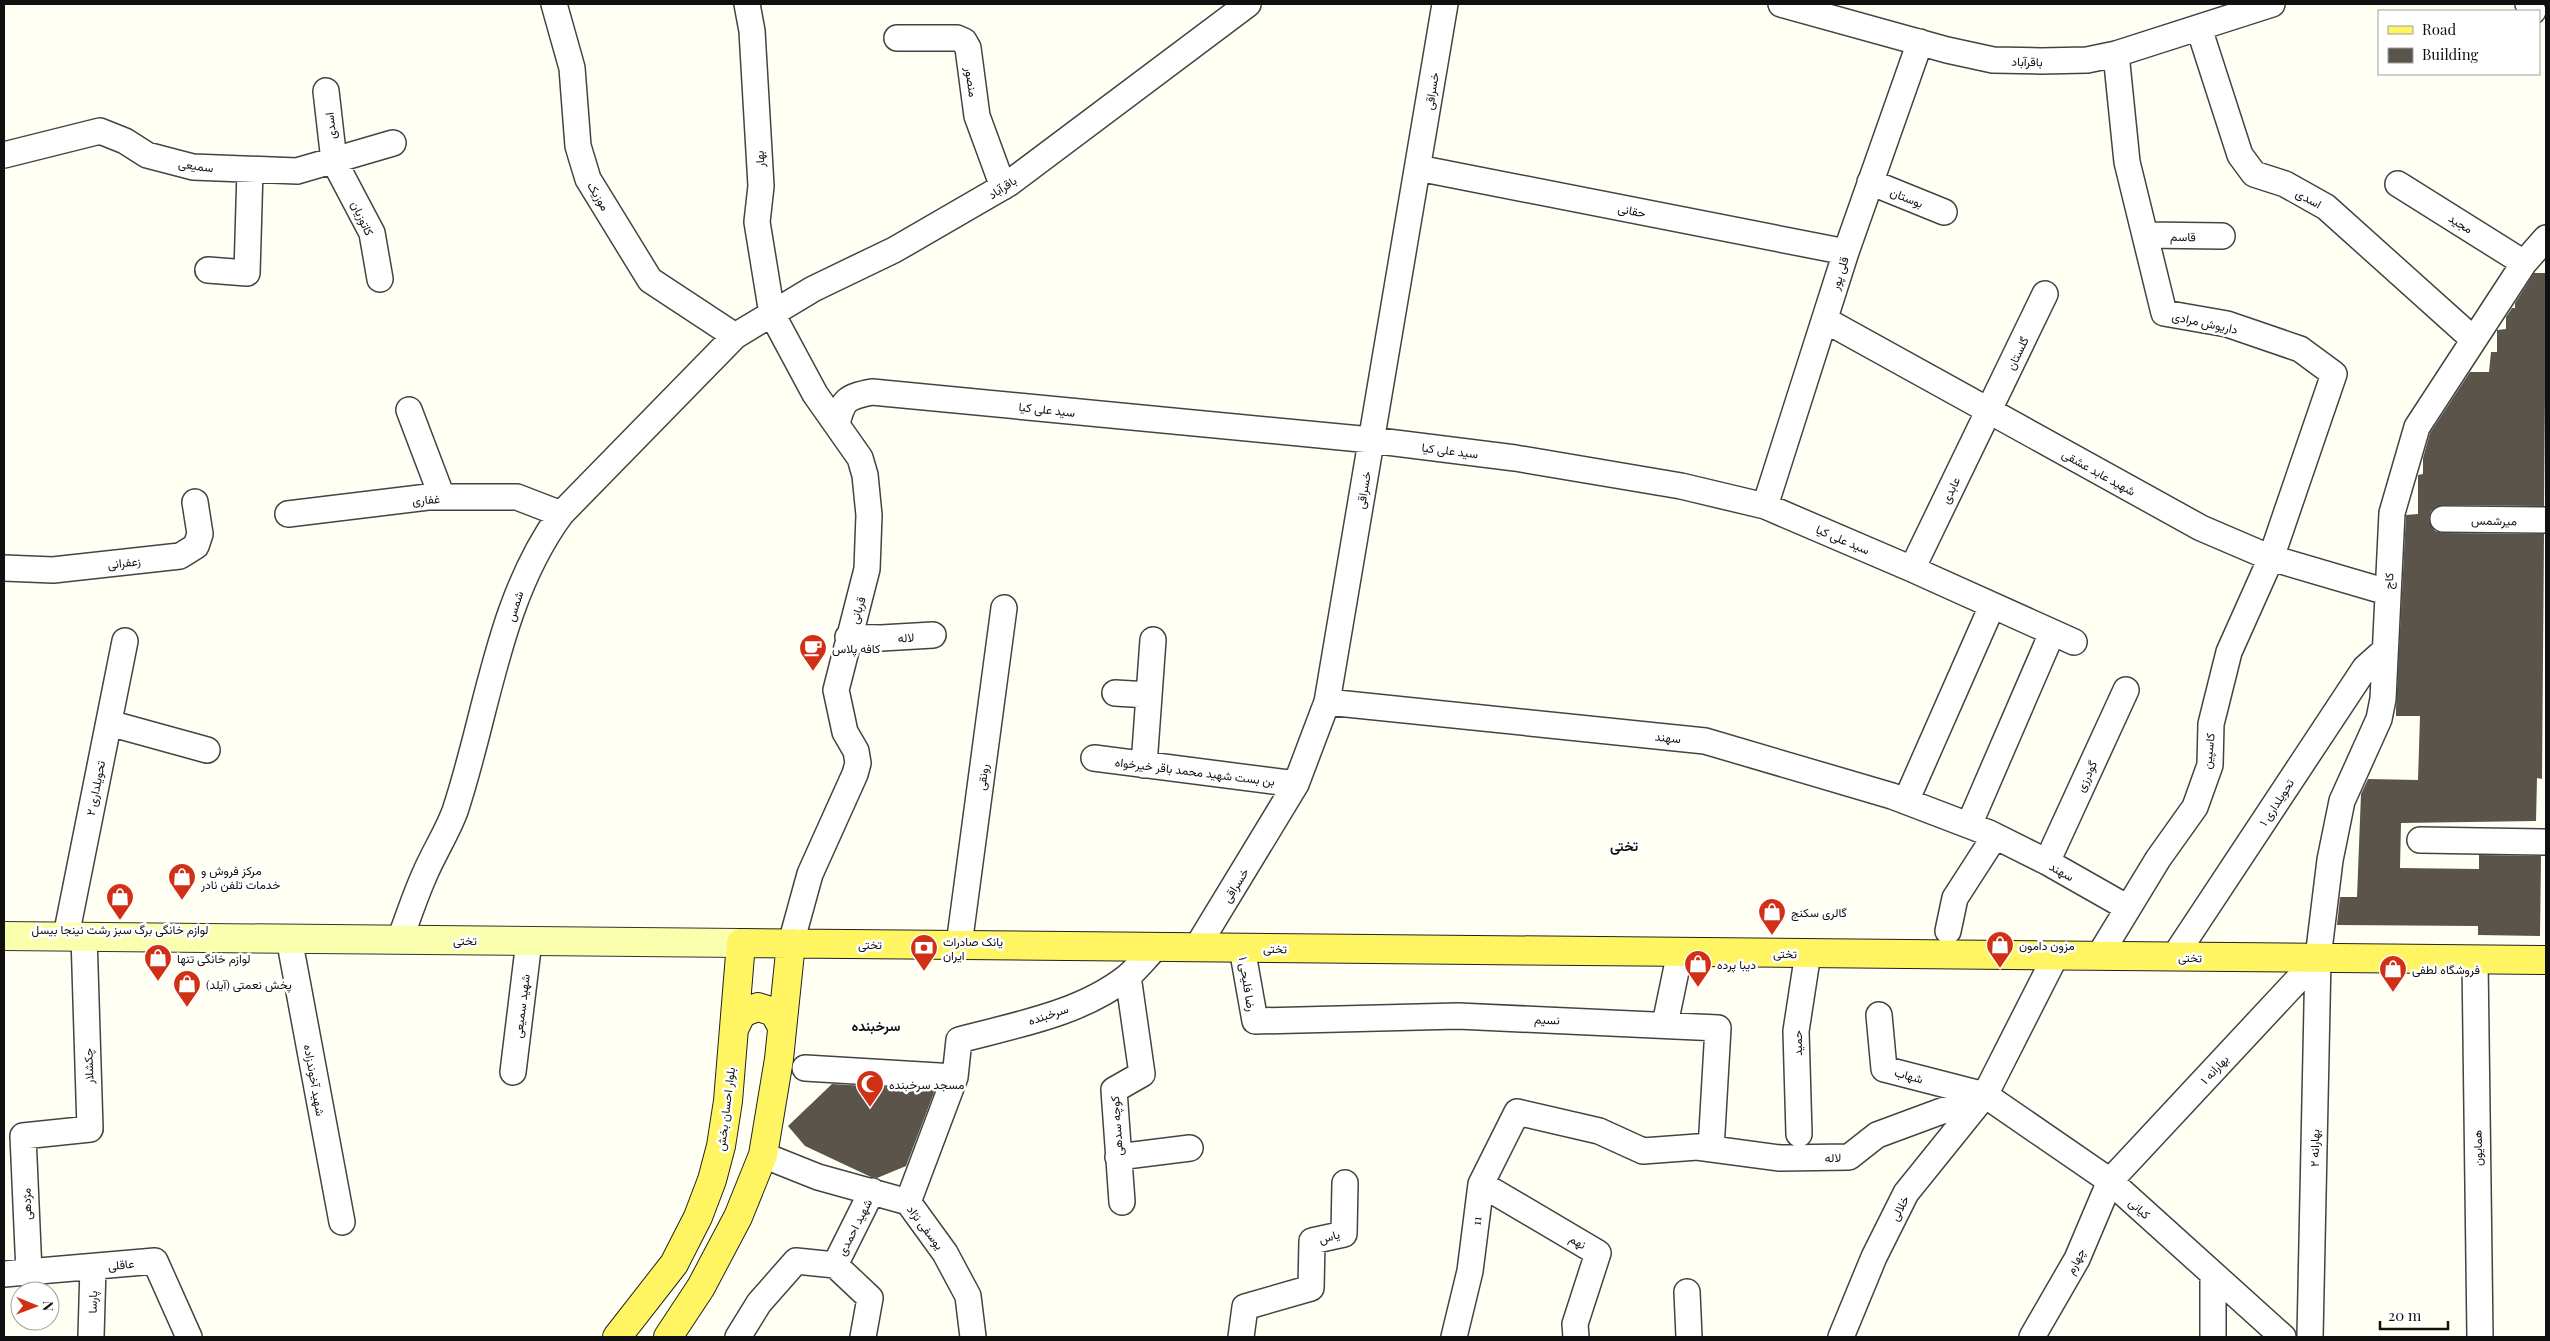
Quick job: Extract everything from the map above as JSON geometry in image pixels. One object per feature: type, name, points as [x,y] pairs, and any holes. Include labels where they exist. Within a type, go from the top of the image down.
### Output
[{"type":"main road","name":"تختی","points":[[4,936],[2546,960]]},
{"type":"main road","name":"بلوار احسان بخش","points":[[617,1337],[674,1264],[698,1217],[722,1146],[741,943]]},
{"type":"main road","points":[[668,1337],[706,1278],[741,1209],[763,1155],[770,1124],[791,943]]},
{"type":"main road","points":[[734,1029],[742,1013],[758,1007],[774,1012],[782,1027]]},
{"type":"street","name":"موزیک","points":[[554,4],[572,68],[578,146],[588,179],[650,280],[735,336]]},
{"type":"street","name":"بهار","points":[[748,4],[752,30],[760,186],[757,222],[772,314]]},
{"type":"street","name":"باقرآباد","points":[[735,336],[813,288],[894,250],[1004,187],[1248,4]]},
{"type":"street","name":"خسراقی","points":[[1197,947],[1296,784],[1327,702],[1445,4]]},
{"type":"street","name":"باقرآباد","points":[[1781,4],[1993,60],[2087,60],[2116,54],[2200,28],[2245,8],[2272,4]]},
{"type":"street","name":"اسدی","points":[[2200,28],[2240,155],[2254,174],[2285,184],[2326,207],[2473,339]]},
{"type":"street","name":"منصور","points":[[896,38],[957,38],[964,42],[968,48],[977,116],[1004,187]]},
{"type":"street","name":"قلی پور","points":[[1765,506],[1846,252],[1920,42]]},
{"type":"street","name":"داریوش مرادی","points":[[2116,54],[2127,162],[2164,313],[2227,324],[2300,350],[2334,374],[2271,558]]},
{"type":"street","name":"اسدی","points":[[326,91],[334,161]]},
{"type":"street","name":"سمیعی","points":[[4,155],[100,131],[125,141],[148,155],[193,167],[297,171],[393,143]]},
{"type":"street","name":"کاتوزیان","points":[[334,161],[372,233],[380,279]]},
{"type":"street","name":"حقانی","points":[[1418,168],[1846,252]]},
{"type":"street","points":[[208,270],[247,273],[250,170]]},
{"type":"street","name":"بوستان","points":[[1870,182],[1944,212]]},
{"type":"street","name":"مجید","points":[[2398,184],[2524,262]]},
{"type":"street","name":"قاسم","points":[[2145,235],[2222,236]]},
{"type":"street","name":"کاج","points":[[2318,958],[2330,860],[2342,801],[2379,719],[2383,699],[2392,513],[2417,427],[2524,262],[2546,238]]},
{"type":"street","name":"گلستان","points":[[1989,411],[2045,294]]},
{"type":"street","name":"قربانی","points":[[772,314],[816,394],[860,458],[865,475],[869,515],[869,555],[865,583],[848,637],[836,690],[845,732],[856,751],[858,763],[855,774],[810,874],[791,943]]},
{"type":"street","name":"شهید عابد عشقی","points":[[1825,320],[2201,528],[2271,558],[2387,592]]},
{"type":"street","name":"شمس","points":[[400,940],[424,876],[454,812],[488,685],[526,571],[542,540],[561,514],[735,336]]},
{"type":"street","name":"سید علی کیا","points":[[837,424],[841,407],[850,397],[872,392],[1371,440],[1514,458],[1681,486],[1765,506],[1912,568],[2063,637],[1969,825]]},
{"type":"street","points":[[409,410],[442,497]]},
{"type":"street","name":"عابدی","points":[[1912,568],[1989,411]]},
{"type":"street","name":"غفاری","points":[[288,514],[442,497],[517,496],[561,514]]},
{"type":"street","name":"زعفرانی","points":[[4,568],[53,570],[180,556],[196,546],[200,534],[195,502]]},
{"type":"street","name":"میرشمس","points":[[2443,519],[2546,520]]},
{"type":"street","name":"کاسپین","points":[[2099,956],[2158,859],[2195,807],[2210,765],[2211,724],[2229,652],[2271,558]]},
{"type":"street","points":[[1906,801],[1992,606]]},
{"type":"street","name":"رونقی","points":[[958,945],[1004,608]]},
{"type":"street","name":"لاله","points":[[848,637],[881,638],[933,635]]},
{"type":"street","points":[[1144,765],[1153,640]]},
{"type":"street","name":"تحویلداری ۲","points":[[75,936],[109,723],[125,641]]},
{"type":"street","name":"تحویلداری ۱","points":[[2174,956],[2365,668],[2384,651]]},
{"type":"street","name":"گودرزی","points":[[2047,862],[2126,690]]},
{"type":"street","points":[[1115,693],[1149,695]]},
{"type":"street","name":"سهند","points":[[1327,702],[1705,741],[1906,801],[1969,825],[2047,862],[2128,908]]},
{"type":"street","points":[[109,723],[207,750]]},
{"type":"street","name":"بن بست شهید محمد باقر خیرخواه","points":[[1094,758],[1296,784]]},
{"type":"street","points":[[1948,932],[1955,898],[1995,836]]},
{"type":"street","points":[[2420,840],[2546,842]]},
{"type":"street","name":"چکشلار","points":[[23,1136],[90,1129],[75,936]]},
{"type":"street","name":"شهید آخوندزاده","points":[[289,938],[342,1222]]},
{"type":"street","name":"شهید سمیعی","points":[[513,1072],[529,940]]},
{"type":"street","name":"سرخبنده","points":[[908,1202],[956,1077],[959,1040],[1056,1013],[1104,993],[1128,976],[1156,947]]},
{"type":"street","name":"رضا فلیحی ۱","points":[[1242,948],[1254,1021]]},
{"type":"street","points":[[1665,1024],[1680,952]]},
{"type":"street","name":"حمید","points":[[1798,1134],[1796,1032],[1808,953]]},
{"type":"street","points":[[1985,1095],[2056,955]]},
{"type":"street","name":"بهارانه ۱","points":[[2110,1181],[2318,958]]},
{"type":"street","name":"بهارانه ۲","points":[[2310,1337],[2318,958]]},
{"type":"street","name":"همایون","points":[[2475,960],[2480,1337]]},
{"type":"street","name":"کوچه سدهی","points":[[1122,1202],[1114,1090],[1142,1074],[1128,976]]},
{"type":"street","name":"شهاب","points":[[1879,1015],[1884,1069],[1985,1095]]},
{"type":"street","name":"نسیم","points":[[1254,1021],[1458,1016],[1665,1024],[1718,1028],[1711,1149]]},
{"type":"street","points":[[805,1068],[956,1077]]},
{"type":"street","name":"لاله","points":[[1517,1112],[1600,1131],[1643,1151],[1697,1147],[1780,1158],[1849,1157],[1877,1135],[1985,1095]]},
{"type":"street","name":"کیانی","points":[[1985,1095],[2110,1181],[2283,1337]]},
{"type":"street","name":"خلالی","points":[[1842,1337],[1874,1257],[1906,1193],[1985,1095]]},
{"type":"street","name":"11","points":[[1454,1337],[1470,1271],[1481,1184],[1517,1112]]},
{"type":"street","name":"مژدهی","points":[[23,1136],[29,1272]]},
{"type":"street","points":[[1118,1157],[1190,1148]]},
{"type":"street","name":"یوسفی نژاد","points":[[763,1155],[818,1178],[908,1202],[945,1253],[968,1296],[973,1337]]},
{"type":"street","name":"چهارم","points":[[2032,1337],[2077,1259],[2110,1181]]},
{"type":"street","name":"یاس","points":[[1241,1337],[1245,1307],[1311,1288],[1312,1241],[1344,1234],[1345,1183]]},
{"type":"street","name":"نهم","points":[[1481,1184],[1598,1253],[1575,1324],[1576,1337]]},
{"type":"street","name":"شهید احمدی","points":[[863,1337],[870,1298],[835,1265],[872,1191]]},
{"type":"street","name":"عاقلی","points":[[4,1274],[155,1261],[189,1337]]},
{"type":"street","points":[[738,1337],[759,1303],[796,1261],[835,1265]]},
{"type":"street","name":"پارسا","points":[[91,1337],[92,1267]]},
{"type":"street","points":[[2213,1274],[2213,1337]]},
{"type":"street","points":[[1687,1292],[1689,1337]]},
{"type":"building","points":[[2534,273],[2545,273],[2546,289],[2544,506],[2443,505],[2431,511],[2429,519],[2435,531],[2443,533],[2544,534],[2542,779],[2537,778],[2536,821],[2401,823],[2400,868],[2479,869],[2479,855],[2541,856],[2540,936],[2478,935],[2478,926],[2337,925],[2340,897],[2357,897],[2361,794],[2368,779],[2418,780],[2420,716],[2396,716],[2396,709],[2406,515],[2418,514],[2418,475],[2423,474],[2423,458],[2430,433],[2470,372],[2489,372],[2491,352],[2497,352],[2497,330],[2506,329],[2506,317],[2512,308],[2515,308],[2515,303]]},
{"type":"building","name":"مسجد سرخبنده","points":[[832,1084],[935,1090],[906,1166],[877,1178],[871,1177],[805,1146],[788,1126]]},
{"type":"place","name":"کافه پلاس","points":[[813,672]]},
{"type":"place","name":"مرکز فروش و خدمات تلفن نادر","points":[[182,901]]},
{"type":"place","name":"لوازم خانگی برگ سبز رشت نینجا بیسل","points":[[120,921]]},
{"type":"place","name":"گالری سکنج","points":[[1772,936]]},
{"type":"place","name":"مزون دامون","points":[[2000,969]]},
{"type":"place","name":"یانک صادرات ایران","points":[[924,972]]},
{"type":"place","name":"لوازم خانگی تنها","points":[[158,982]]},
{"type":"place","name":"دیبا پرده","points":[[1698,988]]},
{"type":"place","name":"فروشگاه لطفی","points":[[2393,993]]},
{"type":"place","name":"پخش نعمتی (آیلد)","points":[[187,1008]]},
{"type":"place","name":"مسجد سرخبنده","points":[[870,1108]]},
{"type":"district","name":"تختی","points":[[1624,845]]},
{"type":"district","name":"سرخبنده","points":[[876,1025]]}]
